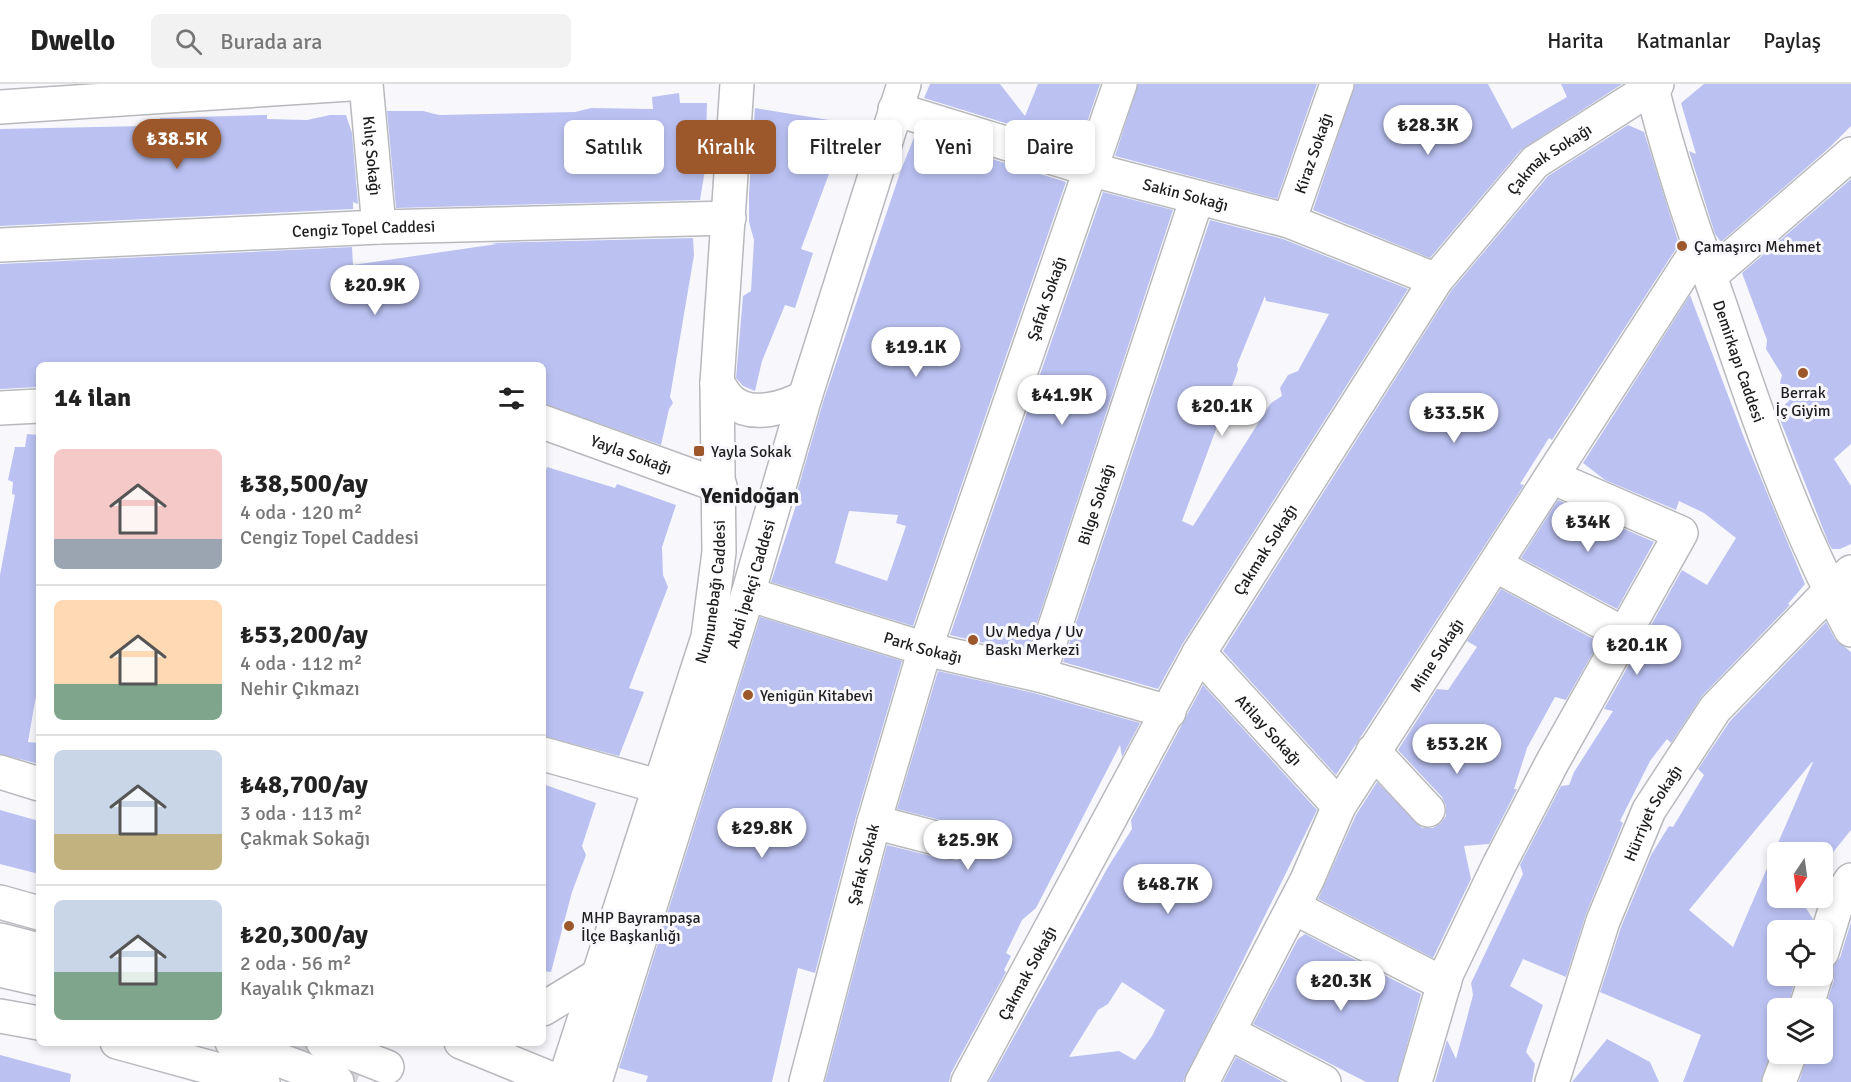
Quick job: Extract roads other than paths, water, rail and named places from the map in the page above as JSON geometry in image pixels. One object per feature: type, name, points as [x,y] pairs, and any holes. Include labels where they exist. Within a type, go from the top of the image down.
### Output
[{"type":"main road","points":[[0,107],[350,84]]},
{"type":"main road","name":"Kılıç Sokağı","points":[[366,84],[379,227]]},
{"type":"main road","name":"Numunebağı Caddesi","points":[[599,975],[708,637],[719,552],[717,383],[737,84]]},
{"type":"main road","name":"Şafak Sokağı","points":[[1095,153],[1120,84]]},
{"type":"main road","name":"Kiraz Sokağı","points":[[1289,221],[1337,84]]},
{"type":"main road","name":"Demirkapı Caddesi","points":[[1653,85],[1705,261],[1764,438],[1840,581],[1851,630]]},
{"type":"main road","name":"Çakmak Sokağı","points":[[968,1082],[1199,653],[1436,280],[1535,162],[1653,85]]},
{"type":"main road","name":"Sakin Sokağı","points":[[900,97],[1005,137]]},
{"type":"main road","name":"Abdi İpekçi Caddesi","points":[[595,1082],[748,594],[805,397],[900,97]]},
{"type":"main road","name":"Mine Sokağı","points":[[1202,1082],[1293,907],[1339,806],[1552,477],[1705,261],[1851,154]]},
{"type":"main road","name":"Sakin Sokağı","points":[[1095,171],[1289,221],[1436,280]]},
{"type":"main road","name":"Şafak Sokağı","points":[[925,649],[1087,174]]},
{"type":"main road","name":"Bilge Sokağı","points":[[1039,675],[1197,198]]},
{"type":"main road","name":"Cengiz Topel Caddesi","points":[[0,245],[379,227],[729,218]]},
{"type":"main road","points":[[717,383],[731,402],[754,410],[777,409],[805,397]]},
{"type":"main road","points":[[0,408],[36,406]]},
{"type":"main road","name":"Yayla Sokağı","points":[[546,429],[720,486]]},
{"type":"main road","points":[[1415,1082],[1444,984],[1511,843],[1681,533],[1552,477]]},
{"type":"main road","points":[[1495,565],[1624,634]]},
{"type":"main road","name":"Hürriyet Sokağı","points":[[1552,1082],[1603,921],[1649,810],[1715,709],[1840,581]]},
{"type":"main road","name":"Park Sokağı","points":[[748,594],[925,649],[1039,675],[1169,712]]},
{"type":"main road","name":"Şafak Sokak","points":[[806,1082],[874,822],[925,649]]},
{"type":"main road","name":"Atilay Sokağı","points":[[1199,653],[1339,806]]},
{"type":"main road","points":[[1373,751],[1428,810]]},
{"type":"main road","points":[[546,755],[661,787]]},
{"type":"main road","points":[[0,772],[36,783]]},
{"type":"main road","points":[[874,822],[951,842]]},
{"type":"main road","points":[[1832,920],[1838,900],[1851,880]]},
{"type":"main road","points":[[1,902],[36,912]]},
{"type":"main road","points":[[1293,907],[1444,984]]},
{"type":"main road","points":[[0,940],[36,949]]},
{"type":"main road","points":[[0,970],[36,978]]},
{"type":"main road","points":[[546,1007],[599,975]]},
{"type":"main road","points":[[564,1082],[599,975]]},
{"type":"main road","points":[[0,1016],[36,1022]]},
{"type":"main road","points":[[1228,1032],[1324,1082]]},
{"type":"main road","points":[[132,1046],[263,1082]]},
{"type":"main road","points":[[242,1046],[337,1082]]},
{"type":"main road","points":[[332,1046],[387,1067]]},
{"type":"main road","points":[[470,1046],[559,1082]]},
{"type":"main road","points":[[1779,1082],[1786,1064]]},
{"type":"tunnel","points":[[295,1046],[396,1082]]},
{"type":"place","name":"Çamaşırcı Mehmet","points":[[1682,246]]},
{"type":"place","name":"Berrak İç Giyim","points":[[1803,373]]},
{"type":"place","name":"Yayla Sokak","points":[[699,451]]},
{"type":"place","name":"Uv Medya / Uv Baskı Merkezi","points":[[973,640]]},
{"type":"place","name":"Yenigün Kitabevi","points":[[748,695]]},
{"type":"place","name":"MHP Bayrampaşa İlçe Başkanlığı","points":[[569,926]]},
{"type":"district","name":"Yenidoğan","points":[[750,495]]}]
